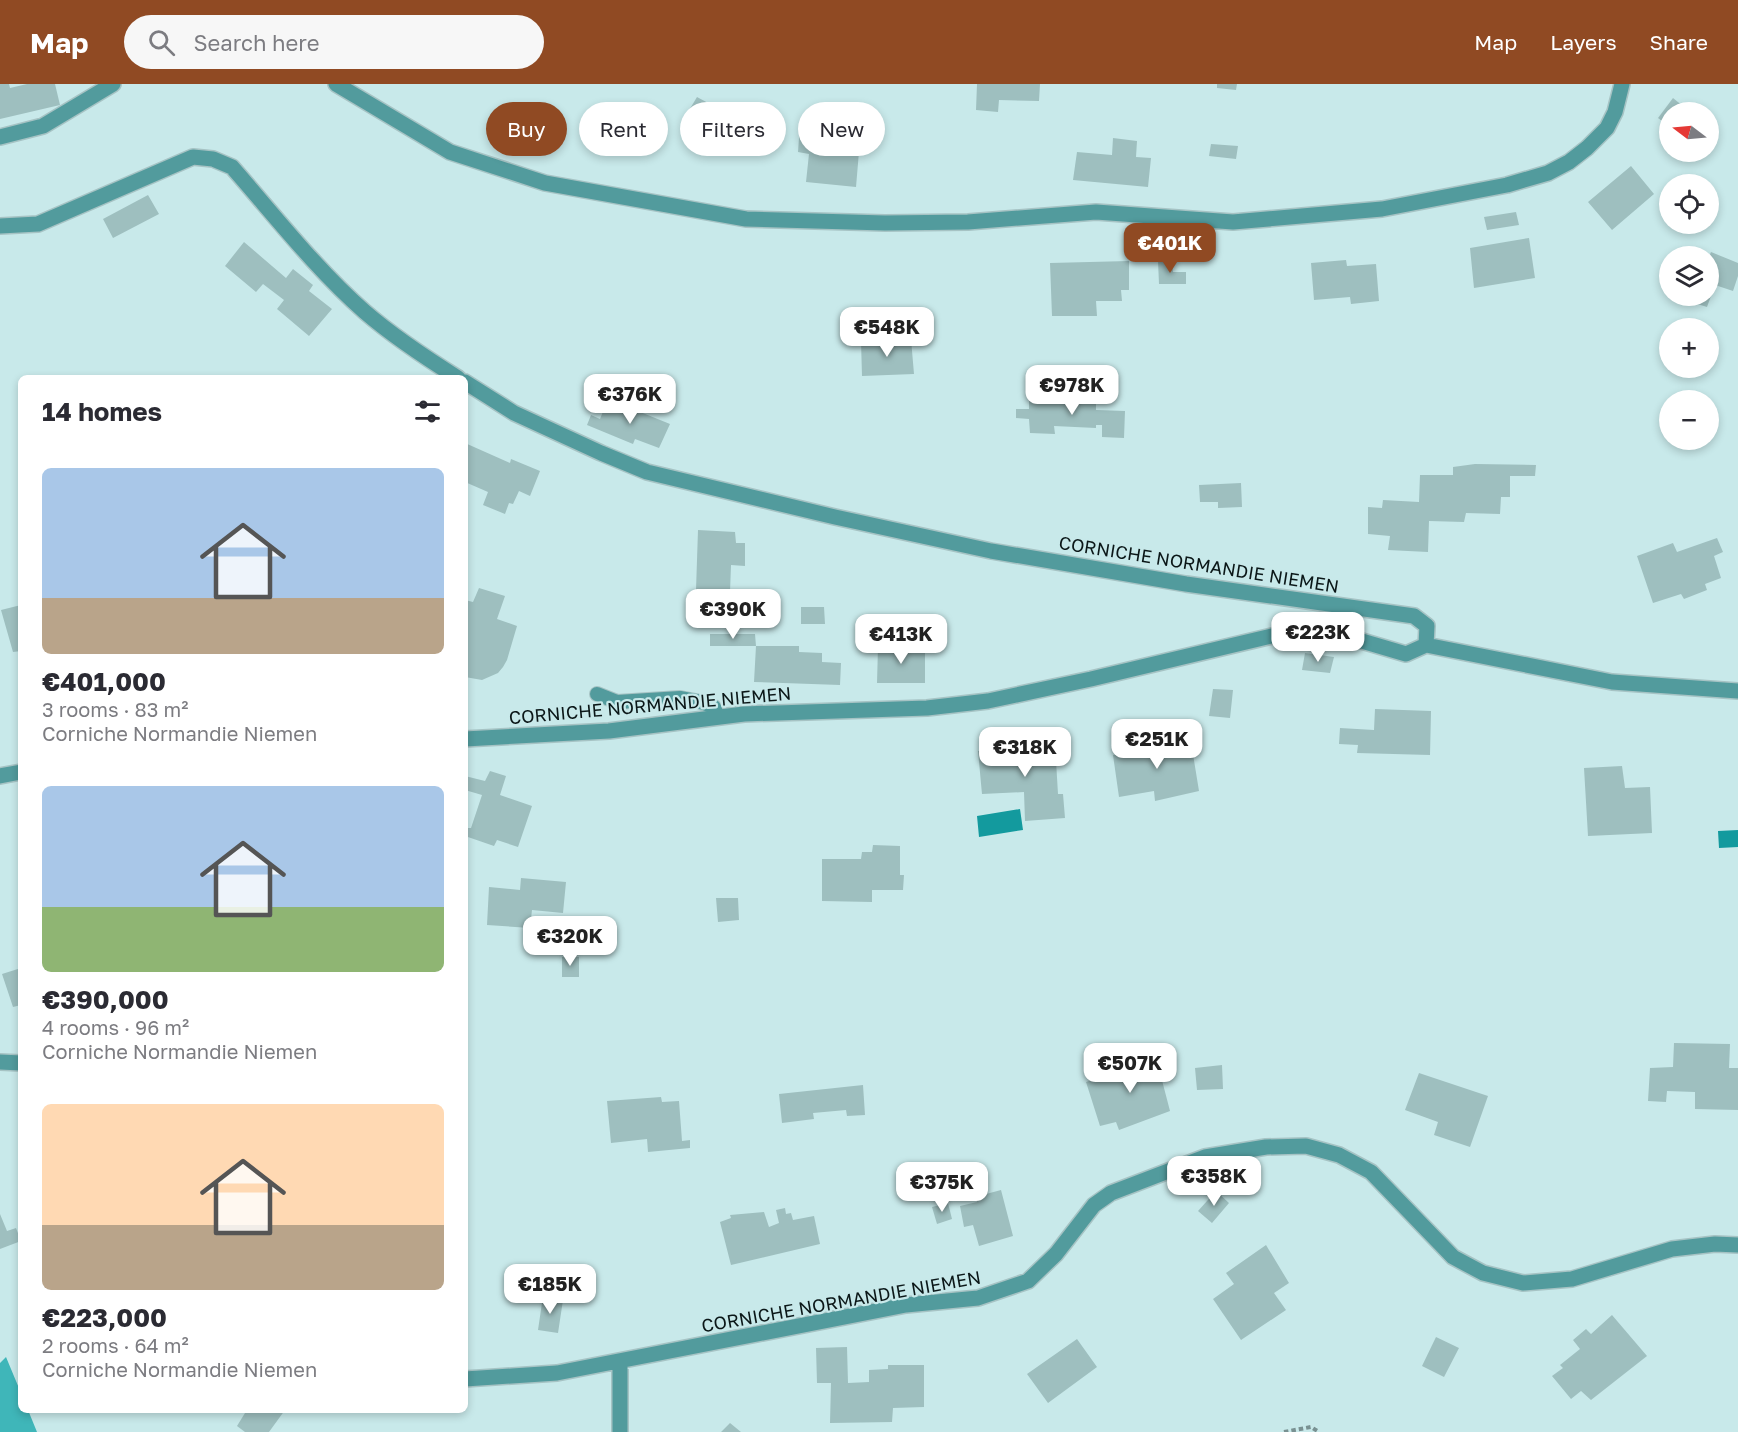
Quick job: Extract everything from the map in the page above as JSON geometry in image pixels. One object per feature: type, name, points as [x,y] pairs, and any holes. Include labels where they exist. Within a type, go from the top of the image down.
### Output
[{"type":"street","points":[[0,137],[43,126],[113,84]]},
{"type":"street","points":[[336,84],[450,152],[545,183],[746,219],[885,223],[968,222],[1096,212],[1233,222],[1382,208],[1507,185],[1548,173],[1569,162],[1587,148],[1607,128],[1615,112],[1622,84]]},
{"type":"street","points":[[0,226],[38,224],[193,157],[213,159],[232,167],[318,265],[365,312],[419,354],[453,375]]},
{"type":"street","name":"CORNICHE NORMANDIE NIEMEN","points":[[468,384],[514,413],[647,472],[992,552],[1185,584],[1414,616],[1427,626],[1426,645],[1406,654],[1338,634],[1280,634],[988,701],[927,708],[744,714],[609,731],[468,739]]},
{"type":"street","points":[[1426,645],[1612,682],[1738,692]]},
{"type":"street","points":[[0,776],[18,773]]},
{"type":"street","points":[[0,1062],[18,1063]]},
{"type":"street","name":"CORNICHE NORMANDIE NIEMEN","points":[[468,1379],[557,1373],[906,1305],[978,1298],[1028,1281],[1056,1254],[1094,1205],[1111,1193],[1204,1158],[1266,1147],[1306,1146],[1339,1155],[1371,1172],[1453,1257],[1483,1273],[1523,1283],[1572,1279],[1672,1249],[1715,1244],[1738,1245]]},
{"type":"street","points":[[620,1362],[620,1432]]},
{"type":"lane","points":[[597,694],[617,702],[680,698],[714,707],[718,717]]},
{"type":"path","points":[[1284,1432],[1311,1427],[1319,1432]]},
{"type":"shaded area","points":[[1020,809],[1023,830],[979,837],[977,816]]},
{"type":"shaded area","points":[[1738,830],[1738,847],[1719,848],[1718,831]]},
{"type":"shaded area","points":[[6,1357],[18,1386],[18,1413],[29,1413],[37,1432],[0,1432],[0,1363]]},
{"type":"building","points":[[0,84],[9,84],[10,88],[27,84],[55,84],[60,105],[0,119]]},
{"type":"building","points":[[977,84],[1040,84],[1039,101],[999,100],[998,112],[976,110]]},
{"type":"building","points":[[1217,84],[1237,84],[1236,90],[1217,88]]},
{"type":"building","points":[[697,97],[706,102],[694,102]]},
{"type":"building","points":[[1113,138],[1137,141],[1136,157],[1151,158],[1148,187],[1073,180],[1077,152],[1112,155]]},
{"type":"building","points":[[1211,144],[1238,146],[1236,159],[1209,156]]},
{"type":"building","points":[[809,156],[859,156],[856,187],[806,182]]},
{"type":"building","points":[[1631,166],[1654,194],[1612,230],[1588,202]]},
{"type":"building","points":[[148,195],[159,214],[113,238],[103,219]]},
{"type":"building","points":[[1516,212],[1519,225],[1487,230],[1484,217]]},
{"type":"building","points":[[1529,238],[1535,278],[1474,288],[1470,248]]},
{"type":"building","points":[[244,242],[286,278],[293,269],[313,285],[309,291],[332,309],[309,336],[277,309],[284,300],[263,284],[256,292],[225,266]]},
{"type":"building","points":[[1719,255],[1738,263],[1738,276],[1733,291],[1719,286]]},
{"type":"building","points":[[1346,260],[1347,266],[1376,264],[1379,301],[1351,304],[1350,297],[1314,300],[1311,263]]},
{"type":"building","points":[[1129,261],[1129,290],[1121,290],[1122,301],[1096,301],[1097,316],[1052,316],[1050,263]]},
{"type":"building","points":[[1158,261],[1172,261],[1173,272],[1186,272],[1186,284],[1159,284]]},
{"type":"building","points":[[911,339],[914,374],[862,376],[861,341]]},
{"type":"building","points":[[1051,396],[1096,396],[1096,410],[1125,411],[1124,438],[1102,437],[1102,425],[1096,425],[1096,428],[1054,426],[1055,434],[1030,433],[1029,419],[1016,418],[1016,409],[1029,409],[1029,400],[1051,400]]},
{"type":"building","points":[[608,399],[670,424],[659,448],[635,439],[633,444],[587,425],[591,415],[600,419]]},
{"type":"building","points":[[468,444],[510,463],[511,459],[540,471],[530,496],[519,491],[513,504],[509,503],[505,514],[483,505],[488,492],[468,483]]},
{"type":"building","points":[[1475,464],[1536,465],[1535,476],[1510,476],[1510,497],[1501,497],[1500,514],[1466,513],[1464,522],[1429,521],[1428,552],[1388,550],[1390,536],[1368,534],[1368,507],[1382,508],[1383,500],[1419,502],[1420,475],[1453,475],[1453,467]]},
{"type":"building","points":[[1241,483],[1242,507],[1218,508],[1218,502],[1200,502],[1199,485]]},
{"type":"building","points":[[698,530],[735,532],[736,543],[745,543],[745,566],[731,565],[730,592],[696,590]]},
{"type":"building","points":[[1717,538],[1723,552],[1714,556],[1721,578],[1705,584],[1707,590],[1684,599],[1681,594],[1653,603],[1637,556],[1673,543],[1677,552]]},
{"type":"building","points":[[479,588],[505,596],[497,619],[517,626],[503,667],[498,673],[482,680],[468,678],[468,601],[473,602]]},
{"type":"building","points":[[18,606],[18,651],[13,652],[1,610]]},
{"type":"building","points":[[801,607],[824,607],[825,624],[801,624]]},
{"type":"building","points":[[710,634],[755,634],[756,646],[710,646]]},
{"type":"building","points":[[756,646],[799,646],[799,652],[822,653],[822,662],[841,663],[840,685],[754,682]]},
{"type":"building","points":[[878,647],[925,647],[925,683],[877,683]]},
{"type":"building","points":[[1305,653],[1334,657],[1330,673],[1302,670]]},
{"type":"building","points":[[1213,689],[1233,690],[1230,718],[1209,716]]},
{"type":"building","points":[[1375,709],[1431,711],[1430,755],[1357,753],[1358,745],[1339,744],[1340,728],[1374,730]]},
{"type":"building","points":[[1167,733],[1169,745],[1191,742],[1199,791],[1155,801],[1154,791],[1119,797],[1113,755],[1153,748],[1150,736]]},
{"type":"building","points":[[1055,744],[1058,794],[1063,794],[1065,818],[1025,821],[1024,792],[982,794],[978,751]]},
{"type":"building","points":[[1622,766],[1625,788],[1650,787],[1652,833],[1588,836],[1584,768]]},
{"type":"building","points":[[490,771],[506,776],[500,795],[532,806],[518,847],[497,840],[494,846],[468,837],[468,828],[471,828],[482,795],[468,791],[468,777],[485,781]]},
{"type":"building","points":[[873,845],[900,846],[900,875],[904,875],[903,890],[872,890],[872,902],[822,901],[822,859],[861,859],[862,852],[872,852]]},
{"type":"building","points":[[521,878],[566,882],[563,913],[532,910],[530,928],[487,925],[489,887],[520,890]]},
{"type":"building","points":[[716,898],[738,898],[739,920],[718,922]]},
{"type":"building","points":[[562,957],[579,957],[579,977],[562,977]]},
{"type":"building","points":[[18,969],[18,1006],[13,1007],[2,974]]},
{"type":"building","points":[[1674,1043],[1730,1044],[1729,1068],[1738,1068],[1738,1110],[1695,1109],[1695,1092],[1667,1091],[1666,1102],[1648,1101],[1650,1068],[1673,1067]]},
{"type":"building","points":[[1154,1054],[1160,1061],[1158,1065],[1170,1111],[1119,1130],[1116,1122],[1100,1126],[1086,1082],[1128,1068],[1126,1062]]},
{"type":"building","points":[[1222,1065],[1223,1089],[1197,1090],[1195,1068]]},
{"type":"building","points":[[1419,1073],[1488,1096],[1470,1147],[1434,1135],[1438,1122],[1405,1110]]},
{"type":"building","points":[[863,1085],[865,1115],[847,1116],[846,1110],[813,1113],[814,1119],[782,1123],[779,1094]]},
{"type":"building","points":[[661,1097],[662,1102],[679,1101],[682,1141],[690,1140],[690,1148],[648,1152],[647,1139],[611,1143],[607,1101]]},
{"type":"building","points":[[1001,1190],[1013,1236],[979,1246],[973,1225],[964,1227],[960,1206],[977,1202],[975,1197]]},
{"type":"building","points":[[1216,1191],[1229,1203],[1212,1223],[1198,1211]]},
{"type":"building","points":[[948,1203],[952,1219],[937,1224],[932,1207]]},
{"type":"building","points":[[785,1208],[786,1214],[791,1213],[793,1220],[814,1216],[820,1244],[731,1265],[720,1222],[731,1218],[730,1215],[764,1212],[769,1227],[779,1223],[776,1210]]},
{"type":"building","points":[[0,1214],[7,1231],[16,1228],[18,1242],[0,1249]]},
{"type":"building","points":[[1266,1245],[1289,1283],[1274,1293],[1286,1310],[1241,1340],[1213,1299],[1234,1284],[1226,1273]]},
{"type":"building","points":[[543,1296],[563,1300],[558,1333],[538,1330]]},
{"type":"building","points":[[1612,1315],[1647,1356],[1591,1400],[1581,1391],[1571,1399],[1552,1376],[1563,1368],[1560,1365],[1580,1349],[1573,1340],[1586,1329],[1591,1334]]},
{"type":"building","points":[[1436,1337],[1459,1348],[1444,1377],[1422,1366]]},
{"type":"building","points":[[1077,1339],[1097,1367],[1048,1403],[1027,1374]]},
{"type":"building","points":[[847,1347],[848,1383],[869,1382],[869,1370],[888,1369],[888,1365],[924,1365],[924,1407],[893,1408],[892,1422],[830,1423],[831,1383],[817,1383],[816,1348]]},
{"type":"building","points":[[245,1413],[283,1413],[269,1432],[245,1432],[237,1426]]},
{"type":"building","points":[[730,1423],[741,1432],[721,1432]]}]
